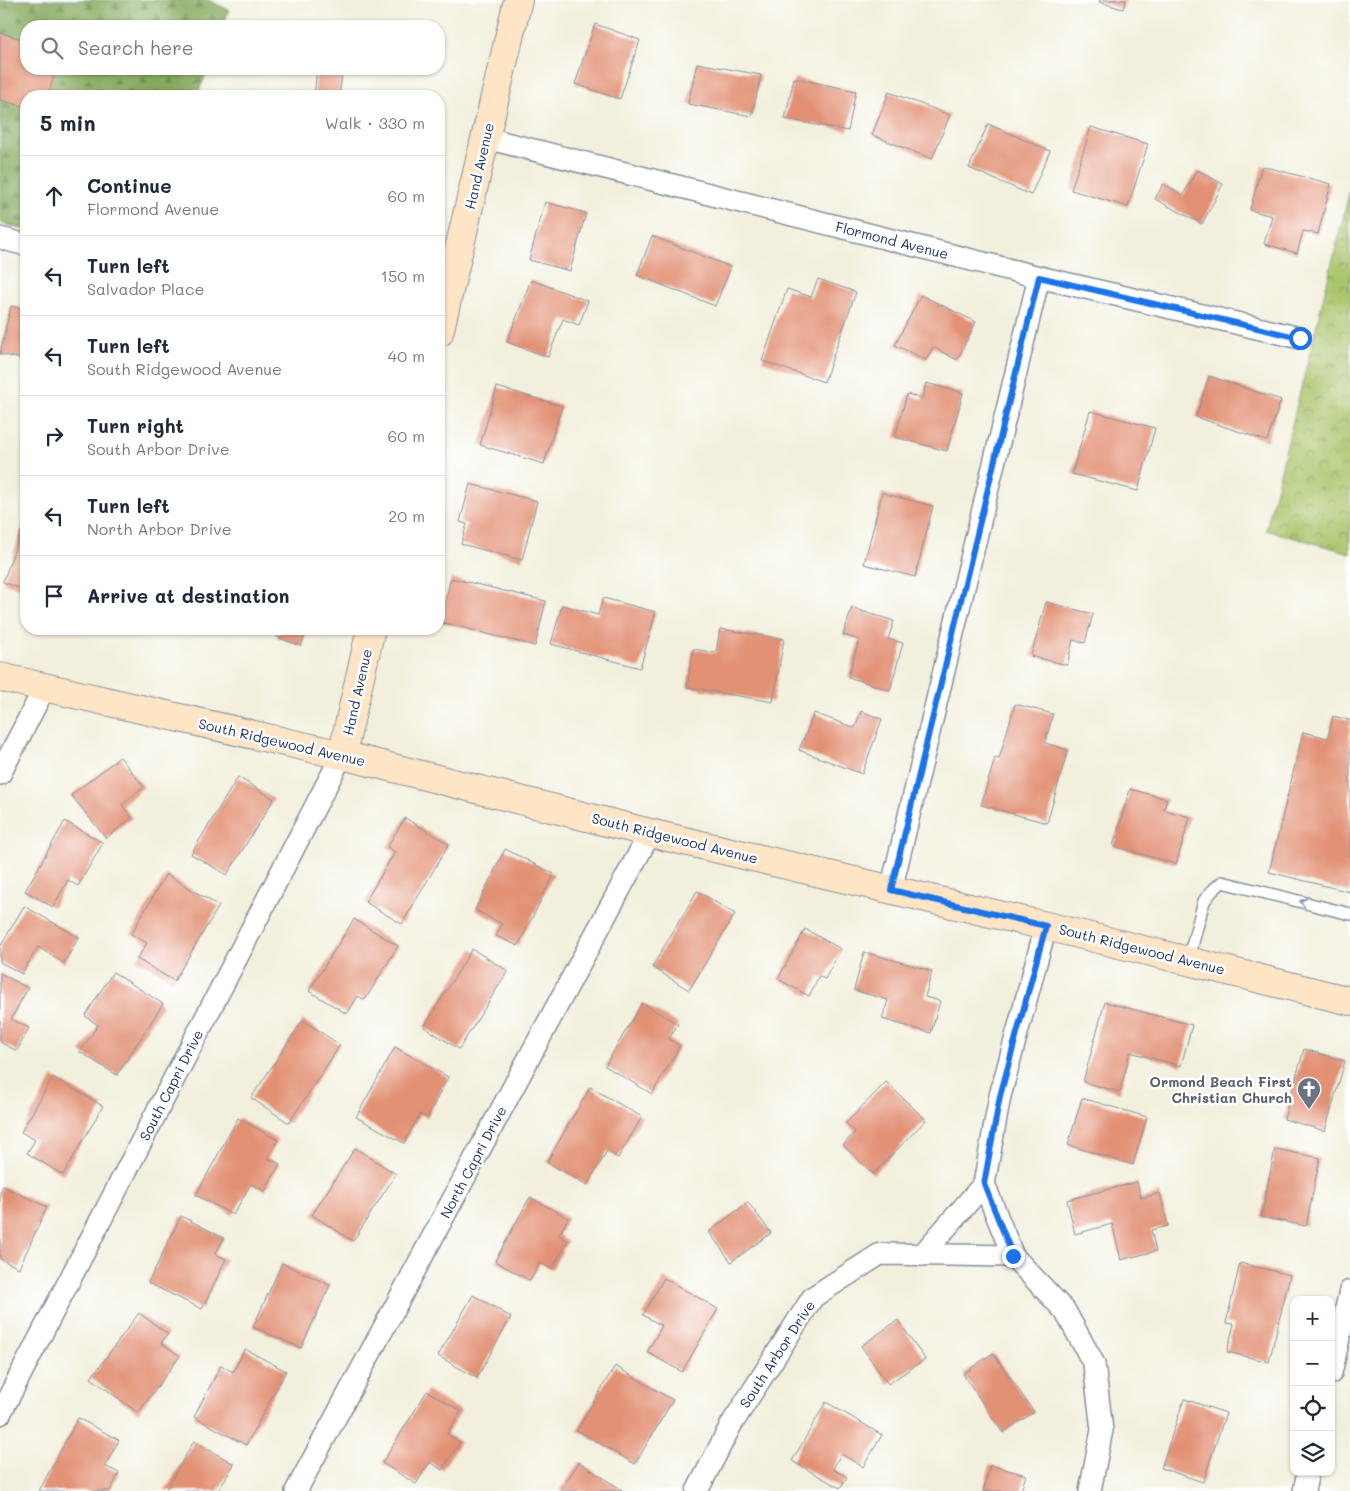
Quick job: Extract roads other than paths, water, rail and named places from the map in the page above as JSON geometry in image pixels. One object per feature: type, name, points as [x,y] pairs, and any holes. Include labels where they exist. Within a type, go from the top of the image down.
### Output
[{"type":"street","name":"Hand Avenue","points":[[445,307],[518,0]]},
{"type":"street","name":"Flormond Avenue","points":[[486,138],[1039,277],[1300,338]]},
{"type":"street","points":[[0,238],[20,243]]},
{"type":"street","points":[[891,890],[1039,277]]},
{"type":"street","name":"Hand Avenue","points":[[342,755],[370,635]]},
{"type":"street","name":"South Ridgewood Avenue","points":[[0,677],[342,755],[650,833],[1350,1000]]},
{"type":"street","points":[[0,774],[45,687]]},
{"type":"street","name":"South Capri Drive","points":[[0,1414],[342,755]]},
{"type":"street","name":"North Capri Drive","points":[[296,1491],[650,833]]},
{"type":"street","points":[[922,1254],[984,1184],[1000,1096],[1046,926]]},
{"type":"street","points":[[984,1184],[1013,1256],[1065,1311],[1094,1364],[1102,1430],[1090,1491]]},
{"type":"street","name":"South Arbor Drive","points":[[697,1491],[732,1425],[813,1297],[880,1254],[1013,1256]]},
{"type":"street","points":[[1335,1356],[1350,1291]]},
{"type":"street","points":[[1304,1491],[1307,1476]]},
{"type":"lane","points":[[1188,961],[1204,901],[1222,882],[1350,914]]},
{"type":"place","name":"Ormond Beach First Christian Church","points":[[1309,1110]]}]
